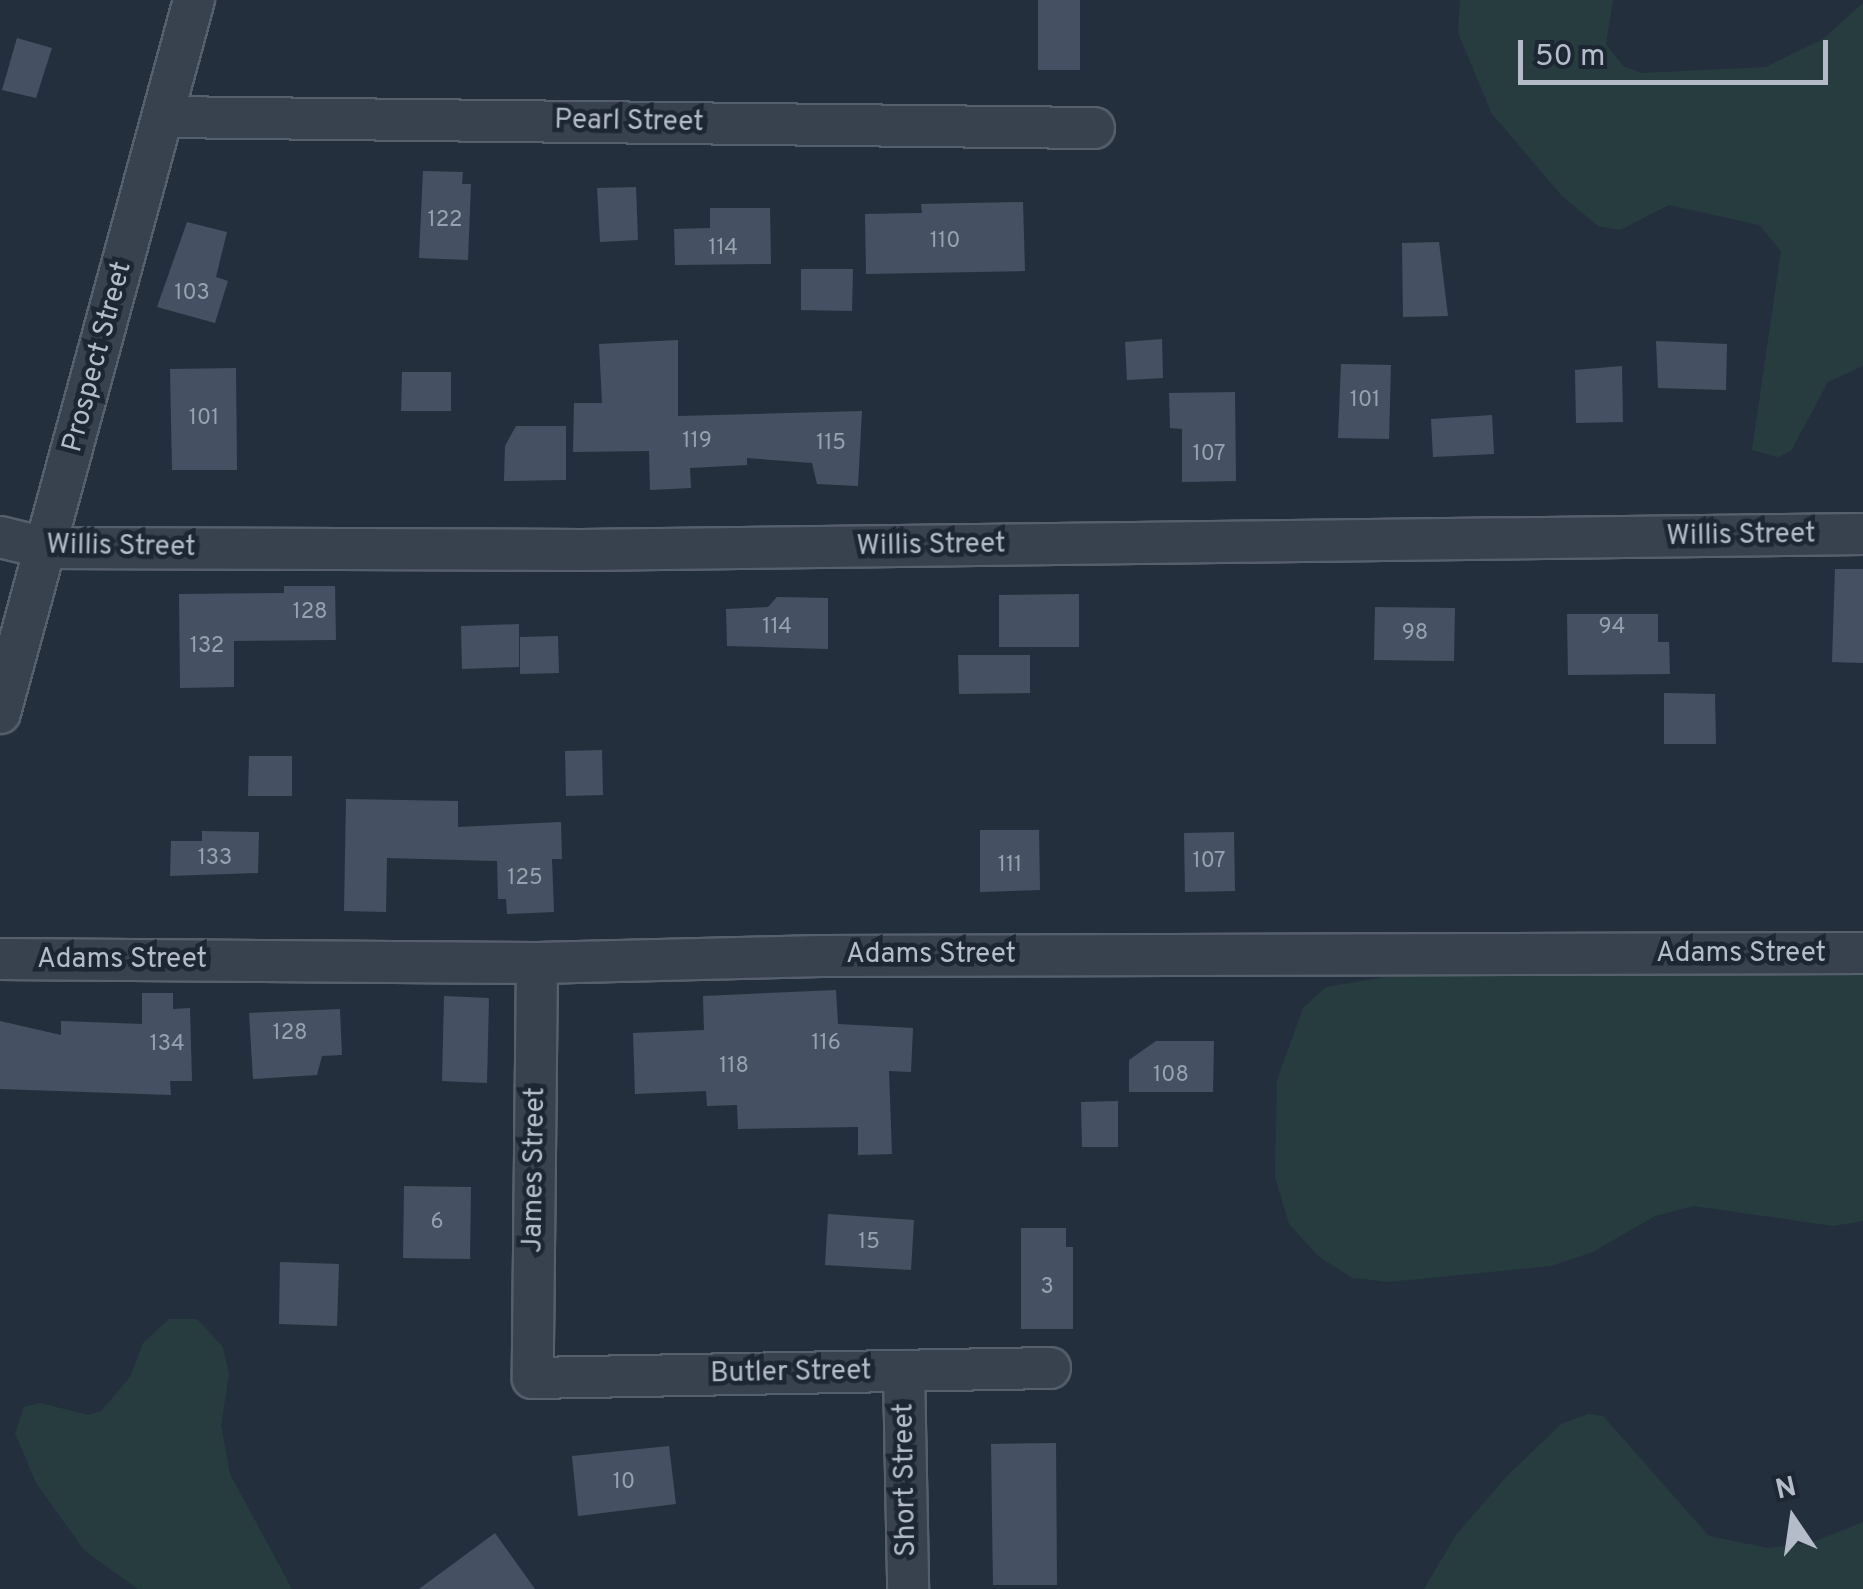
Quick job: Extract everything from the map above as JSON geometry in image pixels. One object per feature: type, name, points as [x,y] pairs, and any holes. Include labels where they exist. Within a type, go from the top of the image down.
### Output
[{"type":"street","name":"Prospect Street","points":[[0,712],[194,0]]},
{"type":"street","name":"Pearl Street","points":[[164,117],[1094,128]]},
{"type":"street","name":"Willis Street","points":[[0,537],[45,548],[602,550],[1863,534]]},
{"type":"street","name":"Adams Street","points":[[0,959],[536,963],[841,956],[1863,953]]},
{"type":"street","name":"James Street","points":[[533,1378],[536,963]]},
{"type":"street","name":"Butler Street","points":[[533,1378],[1050,1368]]},
{"type":"street","name":"Short Street","points":[[904,1371],[908,1589]]},
{"type":"green space","points":[[1460,0],[1613,0],[1606,44],[1623,66],[1642,73],[1766,67],[1823,39],[1863,3],[1863,366],[1828,382],[1791,451],[1778,457],[1752,450],[1781,251],[1759,225],[1669,205],[1620,230],[1598,226],[1562,196],[1492,114],[1458,33]]},
{"type":"green space","points":[[1863,963],[1863,1221],[1833,1226],[1694,1206],[1655,1216],[1593,1252],[1551,1266],[1389,1282],[1352,1278],[1318,1256],[1289,1224],[1275,1177],[1277,1080],[1303,1008],[1326,987],[1455,965]]},
{"type":"green space","points":[[169,1319],[197,1319],[223,1347],[229,1374],[221,1425],[230,1474],[292,1589],[138,1589],[84,1550],[36,1483],[15,1433],[24,1407],[40,1403],[89,1415],[101,1411],[130,1377],[143,1343]]},
{"type":"green space","points":[[1588,1414],[1603,1416],[1709,1536],[1768,1548],[1813,1542],[1863,1522],[1863,1589],[1424,1589],[1456,1535],[1507,1476],[1561,1424]]},
{"type":"building","points":[[1038,0],[1080,0],[1080,70],[1038,70]]},
{"type":"building","points":[[17,38],[52,48],[36,98],[2,90]]},
{"type":"building","points":[[423,171],[463,172],[462,184],[471,184],[468,260],[419,258]]},
{"type":"building","points":[[636,187],[638,240],[600,242],[597,188]]},
{"type":"building","points":[[1023,202],[1025,271],[866,274],[865,214],[922,213],[921,204]]},
{"type":"building","points":[[710,208],[770,208],[771,264],[675,265],[674,229],[710,228]]},
{"type":"building","points":[[187,222],[227,232],[216,277],[228,281],[215,323],[157,307]]},
{"type":"building","points":[[1439,242],[1448,316],[1403,317],[1402,243]]},
{"type":"building","points":[[801,269],[853,269],[852,311],[801,310]]},
{"type":"building","points":[[1162,339],[1163,378],[1127,380],[1125,342]]},
{"type":"building","points":[[678,340],[678,416],[862,411],[858,486],[817,484],[812,463],[747,458],[747,465],[690,468],[691,488],[650,490],[649,451],[573,452],[574,403],[602,403],[599,344]]},
{"type":"building","points":[[1656,341],[1727,344],[1726,390],[1658,388]]},
{"type":"building","points":[[1341,364],[1391,365],[1389,439],[1338,438]]},
{"type":"building","points":[[1622,366],[1623,422],[1576,423],[1575,370]]},
{"type":"building","points":[[236,368],[237,470],[172,470],[170,369]]},
{"type":"building","points":[[402,372],[451,372],[451,411],[401,411]]},
{"type":"building","points":[[1235,392],[1236,481],[1182,482],[1182,429],[1170,428],[1169,393]]},
{"type":"building","points":[[1492,415],[1494,454],[1433,457],[1431,419]]},
{"type":"building","points":[[516,426],[566,426],[566,480],[504,481],[505,446]]},
{"type":"building","points":[[1835,569],[1863,569],[1863,663],[1832,662]]},
{"type":"building","points":[[284,586],[335,586],[336,640],[234,641],[234,687],[180,688],[179,594],[284,593]]},
{"type":"building","points":[[1079,594],[1079,647],[999,647],[999,595]]},
{"type":"building","points":[[777,597],[828,598],[828,649],[727,646],[726,609],[768,607]]},
{"type":"building","points":[[1375,607],[1455,608],[1454,661],[1374,660]]},
{"type":"building","points":[[1567,614],[1658,614],[1658,642],[1669,642],[1670,674],[1568,675]]},
{"type":"building","points":[[519,624],[519,667],[462,669],[461,626]]},
{"type":"building","points":[[558,636],[559,673],[520,674],[520,637]]},
{"type":"building","points":[[958,655],[1030,655],[1030,693],[959,694]]},
{"type":"building","points":[[1664,693],[1715,694],[1716,744],[1664,744]]},
{"type":"building","points":[[602,750],[603,795],[566,796],[565,751]]},
{"type":"building","points":[[249,756],[292,756],[292,796],[248,796]]},
{"type":"building","points":[[346,799],[458,801],[458,827],[561,822],[562,859],[552,859],[554,912],[507,914],[506,899],[498,899],[497,861],[387,858],[386,912],[344,911]]},
{"type":"building","points":[[980,830],[1039,830],[1040,890],[980,892]]},
{"type":"building","points":[[202,831],[259,832],[258,873],[170,876],[171,841],[202,841]]},
{"type":"building","points":[[1234,832],[1235,891],[1185,892],[1184,833]]},
{"type":"building","points":[[836,990],[838,1024],[913,1028],[911,1072],[889,1071],[892,1154],[858,1155],[858,1127],[738,1129],[737,1105],[707,1106],[706,1091],[635,1094],[633,1033],[704,1030],[703,996]]},
{"type":"building","points":[[142,993],[173,993],[173,1009],[190,1008],[192,1081],[170,1081],[171,1095],[0,1089],[0,1021],[61,1035],[61,1021],[142,1024]]},
{"type":"building","points":[[444,996],[489,998],[487,1083],[442,1081]]},
{"type":"building","points":[[340,1009],[342,1055],[322,1056],[317,1075],[253,1079],[249,1013]]},
{"type":"building","points":[[1156,1041],[1214,1041],[1213,1092],[1129,1092],[1129,1060]]},
{"type":"building","points":[[1118,1101],[1118,1147],[1082,1147],[1081,1102]]},
{"type":"building","points":[[404,1186],[471,1187],[470,1259],[403,1258]]},
{"type":"building","points":[[828,1214],[914,1220],[911,1270],[825,1265]]},
{"type":"building","points":[[1021,1228],[1066,1228],[1066,1247],[1073,1247],[1073,1329],[1021,1329]]},
{"type":"building","points":[[280,1262],[339,1264],[337,1326],[279,1324]]},
{"type":"building","points":[[1056,1443],[1057,1585],[993,1585],[991,1444]]},
{"type":"building","points":[[669,1446],[676,1504],[578,1516],[572,1456]]},
{"type":"building","points":[[495,1533],[535,1589],[419,1589]]}]
